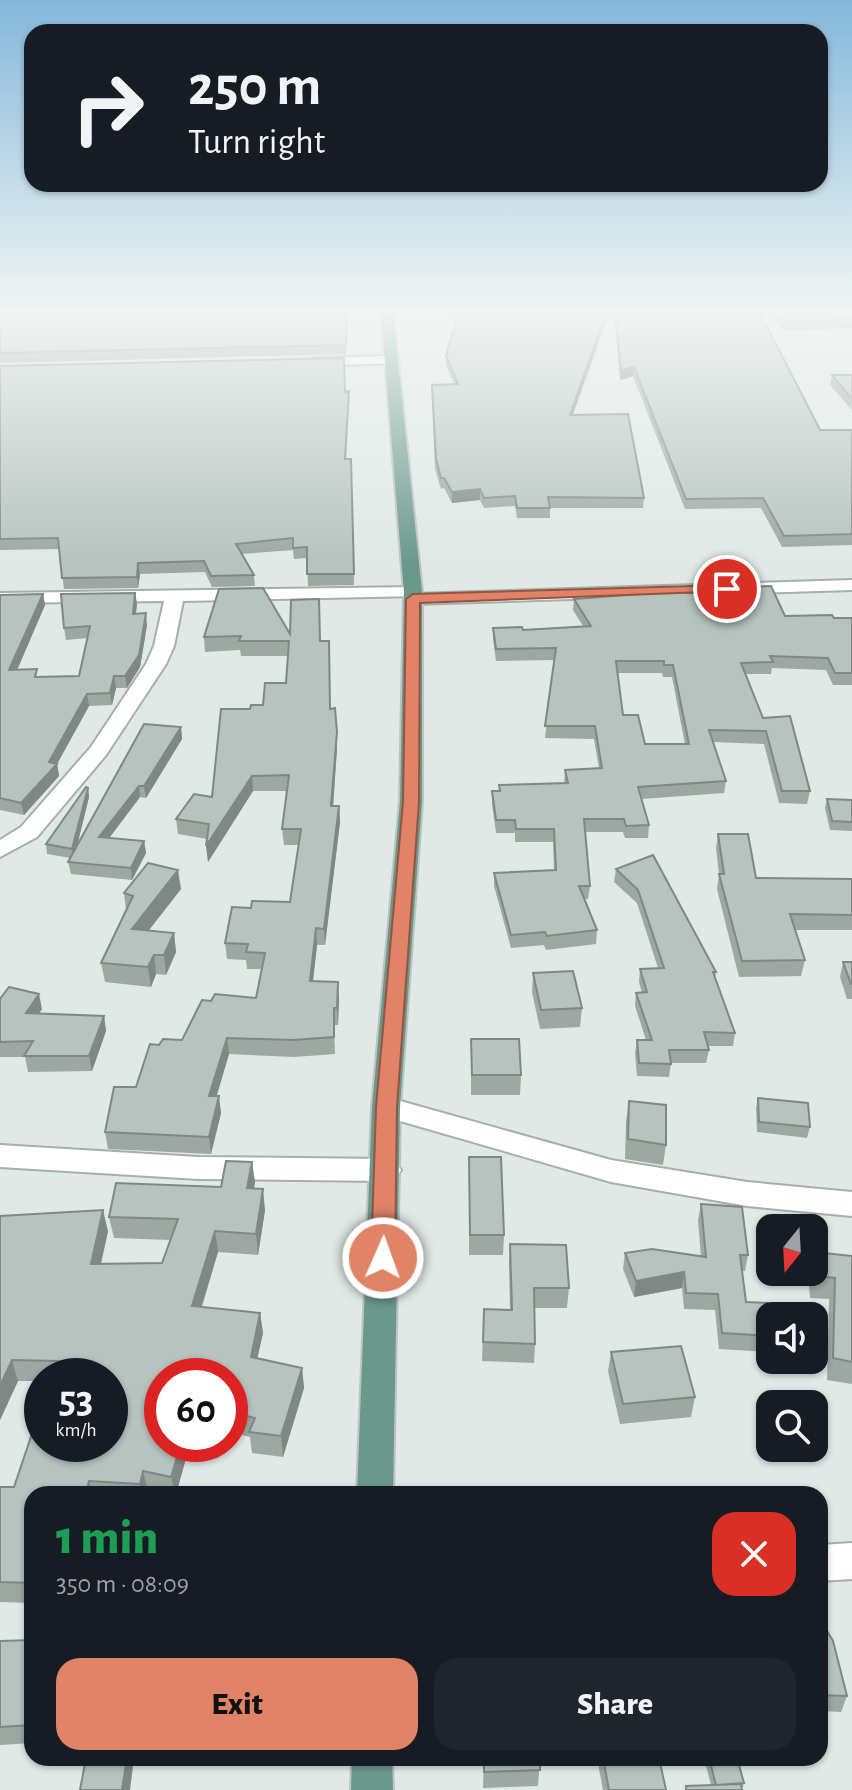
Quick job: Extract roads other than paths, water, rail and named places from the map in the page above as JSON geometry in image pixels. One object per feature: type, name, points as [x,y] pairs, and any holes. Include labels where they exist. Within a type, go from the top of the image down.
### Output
[{"type":"main road","points":[[375,1486],[386,1107],[411,802],[413,595],[395,397]]},
{"type":"main road","points":[[372,1766],[372,1790]]},
{"type":"street","points":[[0,598],[175,594],[413,595],[852,585]]},
{"type":"street","points":[[0,850],[29,832],[99,751],[156,664],[164,646],[175,594]]},
{"type":"street","points":[[386,1107],[611,1171],[747,1194],[852,1204]]},
{"type":"street","points":[[0,1156],[198,1168],[386,1170]]},
{"type":"street","points":[[828,1562],[852,1561]]}]
